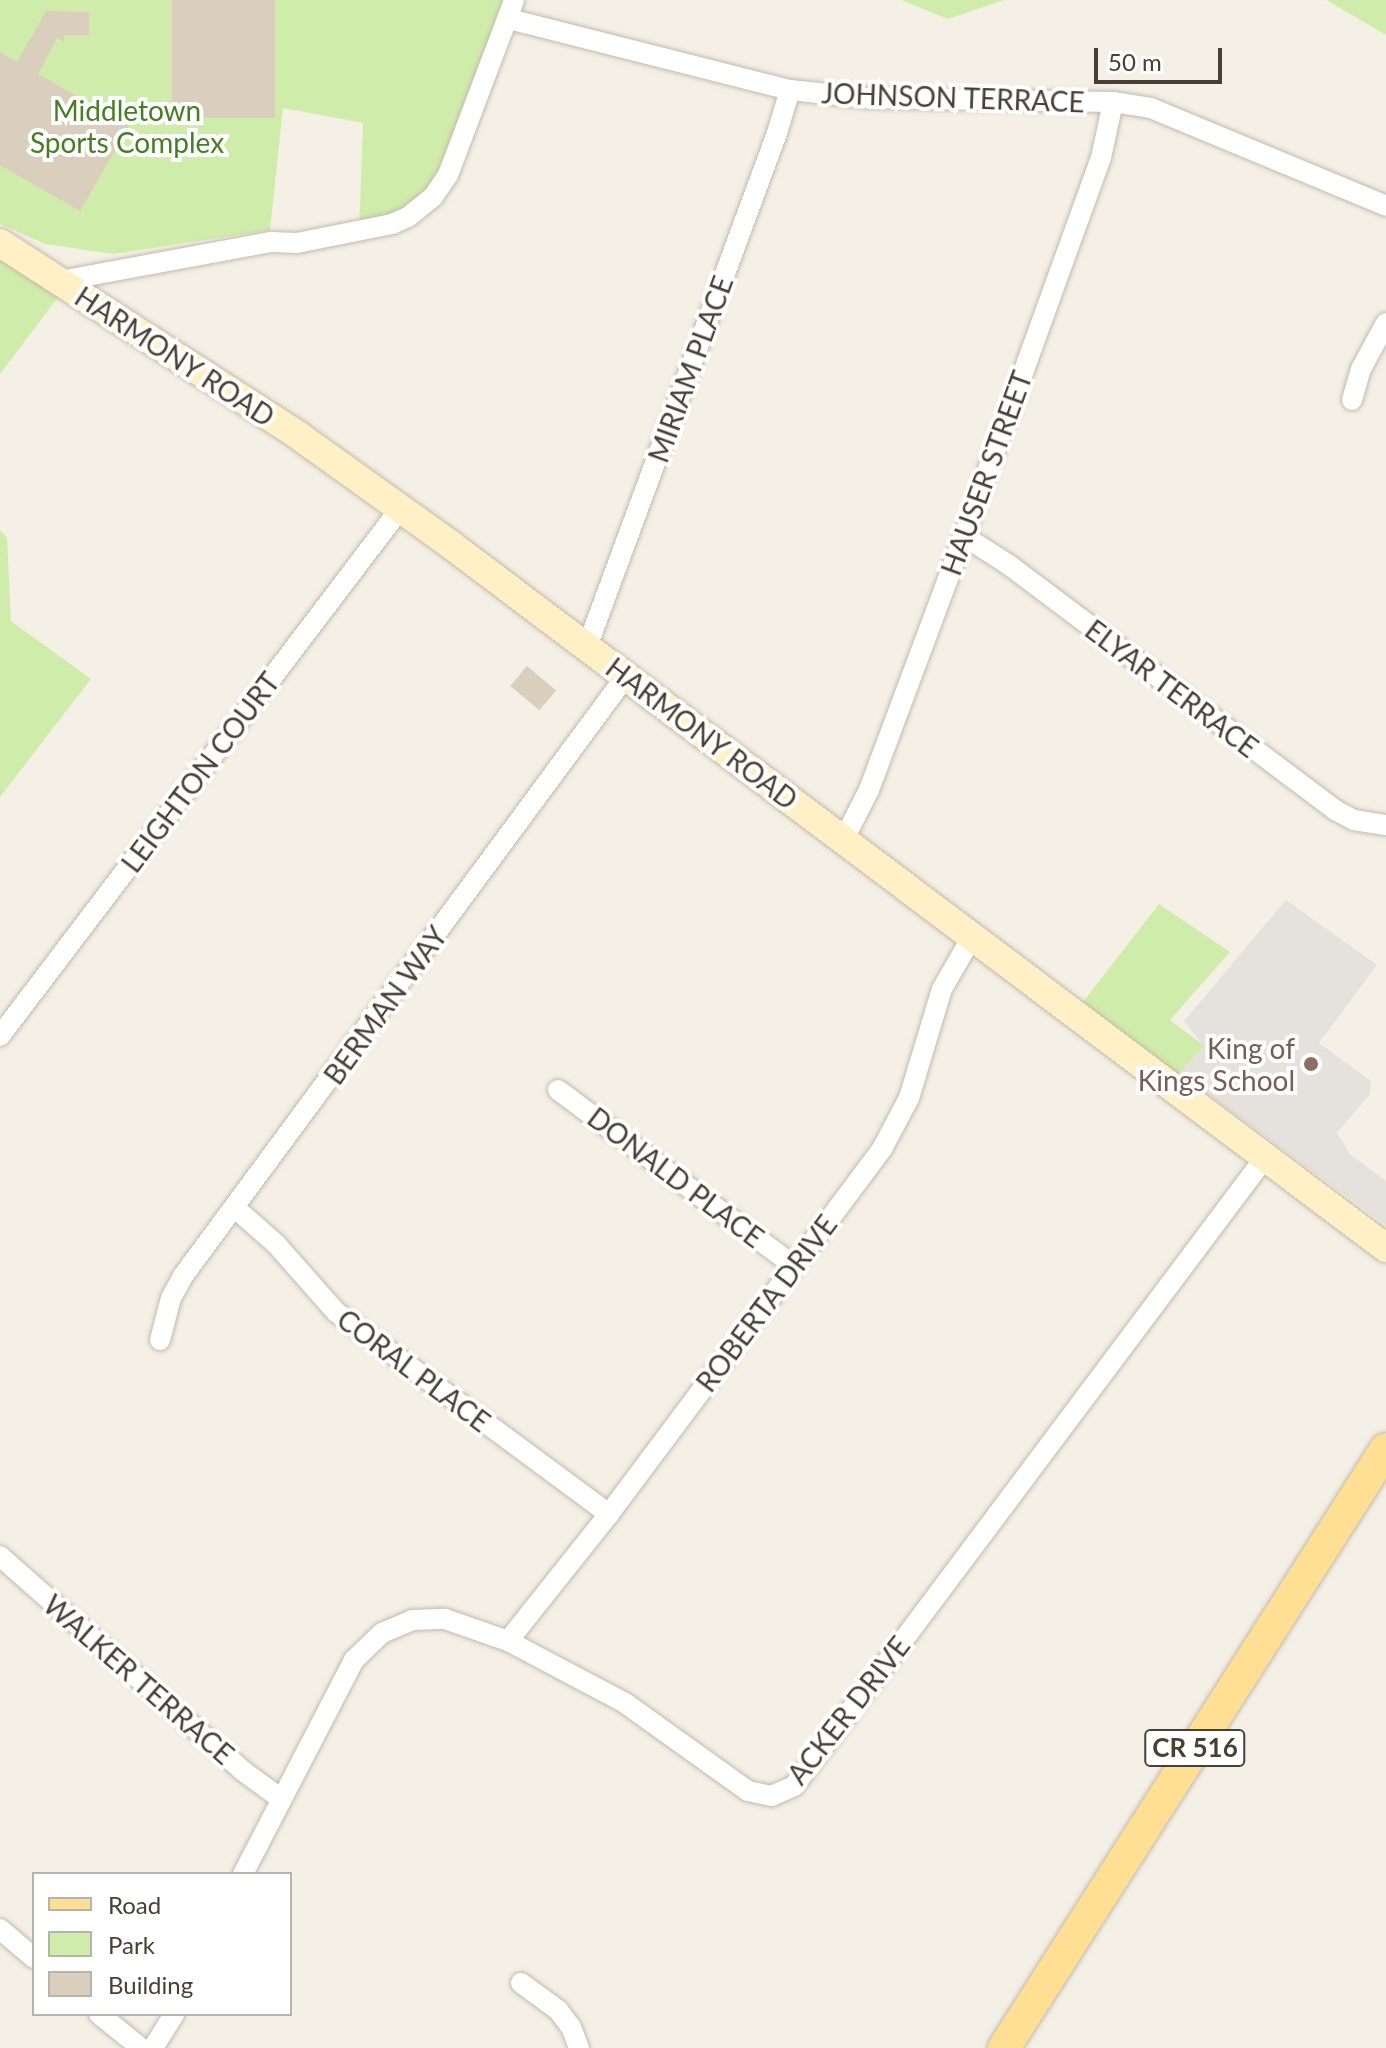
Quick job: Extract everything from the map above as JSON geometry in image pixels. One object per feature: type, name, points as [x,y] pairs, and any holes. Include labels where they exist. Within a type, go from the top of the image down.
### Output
[{"type":"main road","name":"CR 516","points":[[1004,2048],[1386,1449]]},
{"type":"street","name":"JOHNSON TERRACE","points":[[511,9],[790,90],[866,98],[1113,102],[1178,116],[1386,206]]},
{"type":"street","points":[[60,281],[256,245],[297,243],[392,224],[408,217],[433,197],[448,175],[511,9]]},
{"type":"street","name":"MIRIAM PLACE","points":[[587,647],[777,133],[790,90]]},
{"type":"street","name":"HAUSER STREET","points":[[844,839],[869,790],[964,536],[1101,158],[1113,102]]},
{"type":"street","name":"HARMONY ROAD","points":[[0,243],[299,436],[400,509],[1386,1248]]},
{"type":"street","points":[[1352,400],[1361,369],[1386,323]]},
{"type":"street","name":"LEIGHTON COURT","points":[[0,1036],[400,509]]},
{"type":"street","name":"ELYAR TERRACE","points":[[964,536],[1009,565],[1335,810],[1363,822],[1386,825]]},
{"type":"street","name":"BERMAN WAY","points":[[160,1340],[176,1286],[626,676]]},
{"type":"street","name":"ROBERTA DRIVE","points":[[508,1641],[609,1514],[894,1131],[909,1098],[942,989],[972,937]]},
{"type":"street","name":"DONALD PLACE","points":[[558,1090],[793,1265]]},
{"type":"street","name":"ACKER DRIVE","points":[[244,1872],[354,1660],[382,1633],[412,1620],[445,1619],[508,1641],[625,1703],[748,1791],[771,1796],[794,1786],[1266,1156]]},
{"type":"street","name":"CORAL PLACE","points":[[235,1208],[276,1244],[336,1312],[609,1514]]},
{"type":"street","name":"WALKER TERRACE","points":[[0,1556],[243,1771],[280,1798]]},
{"type":"street","points":[[0,1929],[32,1956]]},
{"type":"street","points":[[521,1983],[558,2010],[571,2027],[579,2048]]},
{"type":"street","points":[[101,2016],[141,2048]]},
{"type":"street","points":[[153,2048],[173,2016]]},
{"type":"green space","name":"Middletown Sports Complex","points":[[0,0],[507,0],[420,215],[359,234],[363,123],[283,108],[270,230],[113,254],[45,244],[0,224]]},
{"type":"green space","points":[[901,0],[1004,0],[948,19]]},
{"type":"green space","points":[[1326,0],[1386,0],[1386,35]]},
{"type":"green space","points":[[0,247],[65,288],[0,374]]},
{"type":"green space","points":[[0,530],[7,537],[11,621],[91,679],[0,797]]},
{"type":"green space","points":[[1159,904],[1230,952],[1170,1020],[1205,1046],[1176,1080],[1079,1007]]},
{"type":"shaded area","points":[[1286,900],[1377,965],[1319,1043],[1371,1081],[1370,1094],[1337,1133],[1350,1154],[1386,1181],[1386,1225],[1179,1073],[1204,1046],[1184,1021]]},
{"type":"building","points":[[172,0],[275,0],[275,118],[172,118]]},
{"type":"building","points":[[46,11],[89,12],[89,35],[64,35],[64,42],[57,38],[38,74],[129,126],[80,211],[0,165],[0,52],[17,62]]},
{"type":"building","points":[[527,666],[556,690],[539,710],[510,686]]},
{"type":"place","name":"King of Kings School","points":[[1311,1064]]}]
